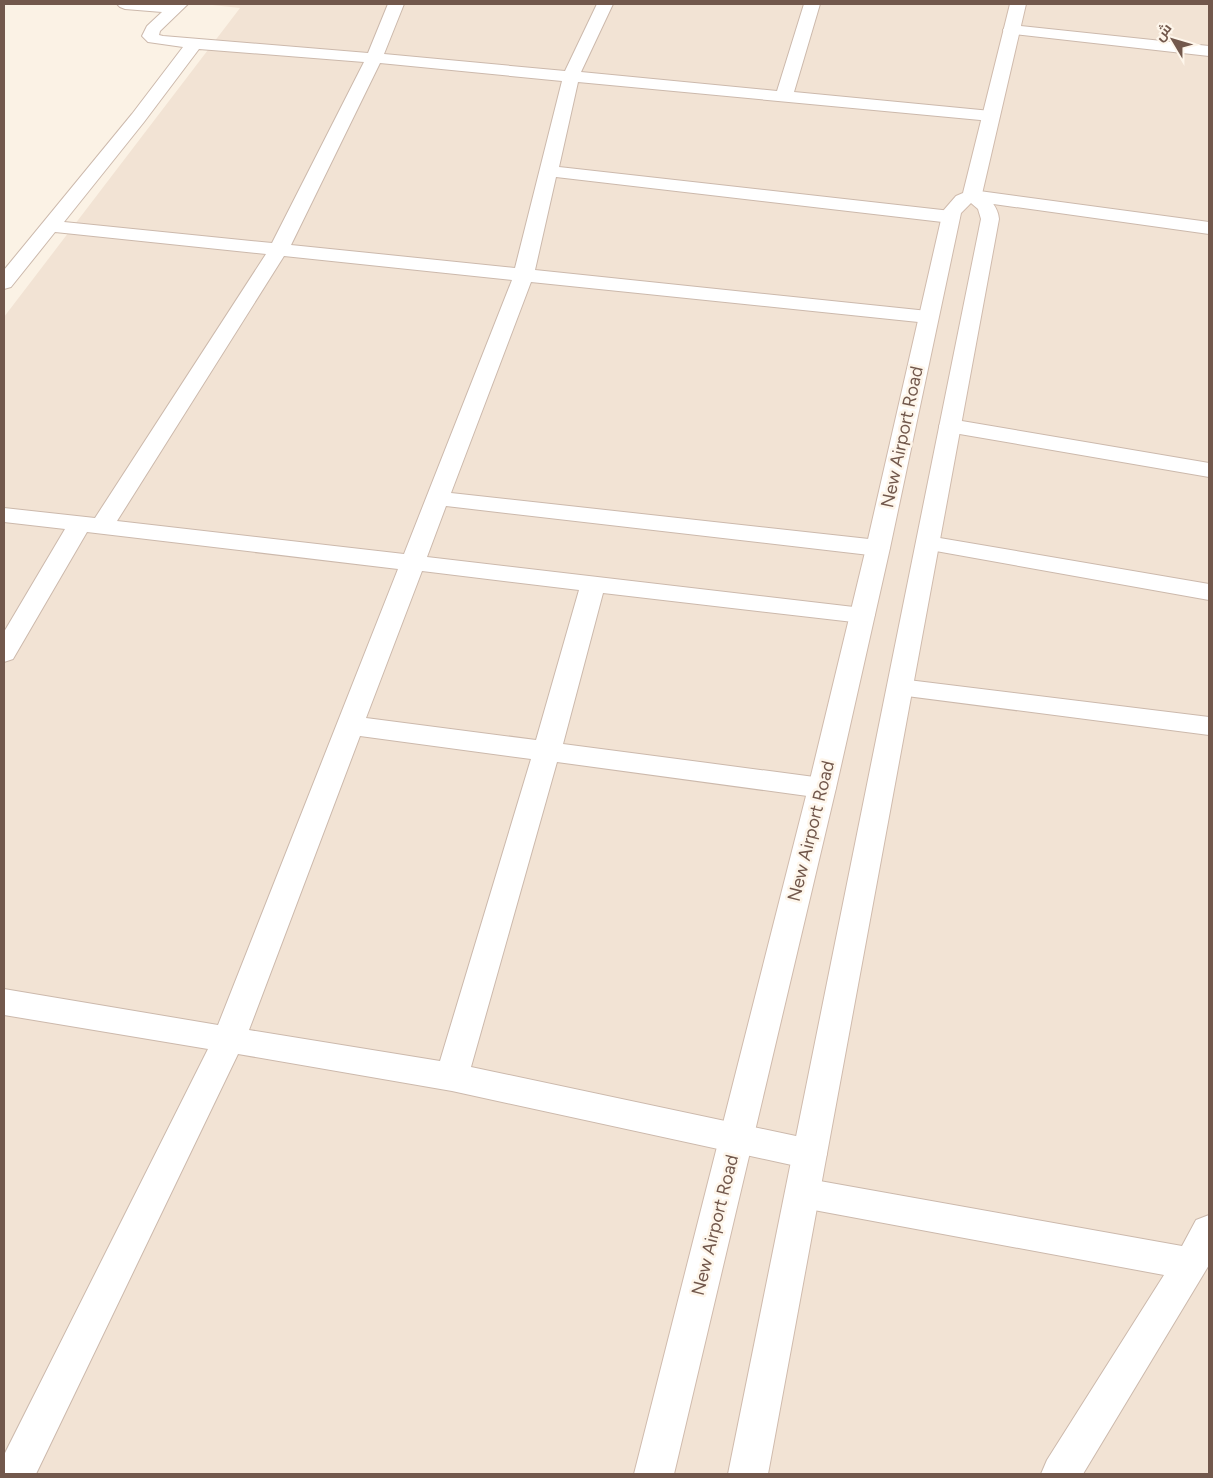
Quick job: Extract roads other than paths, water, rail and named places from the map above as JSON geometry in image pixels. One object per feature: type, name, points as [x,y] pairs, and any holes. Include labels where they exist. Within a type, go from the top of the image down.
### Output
[{"type":"street","points":[[125,4],[177,6]]},
{"type":"street","points":[[4,653],[279,249],[374,58],[396,4]]},
{"type":"street","points":[[19,1471],[229,1039],[524,274],[571,76],[605,4]]},
{"type":"street","points":[[784,97],[812,4]]},
{"type":"street","points":[[972,196],[1018,4]]},
{"type":"street","points":[[177,6],[153,29],[150,36],[163,41],[374,58],[991,116]]},
{"type":"street","points":[[1011,30],[1209,51]]},
{"type":"street","points":[[4,283],[138,118],[195,43]]},
{"type":"street","points":[[549,171],[950,217]]},
{"type":"street","points":[[972,196],[1209,228]]},
{"type":"street","points":[[748,1474],[990,219],[987,206],[972,196]]},
{"type":"street","name":"New Airport Road","points":[[654,1474],[822,788],[878,548],[950,217],[956,205],[972,196]]},
{"type":"street","points":[[50,226],[928,317]]},
{"type":"street","points":[[950,426],[1209,470]]},
{"type":"street","points":[[437,498],[878,548]]},
{"type":"street","points":[[4,515],[862,615]]},
{"type":"street","points":[[928,544],[1209,592]]},
{"type":"street","points":[[452,1078],[548,750],[593,583]]},
{"type":"street","points":[[900,688],[1209,726]]},
{"type":"street","points":[[349,725],[822,788]]},
{"type":"street","points":[[4,1002],[452,1078],[810,1154]]},
{"type":"street","points":[[803,1193],[1191,1264]]},
{"type":"street","points":[[1061,1474],[1191,1264],[1209,1231]]}]
